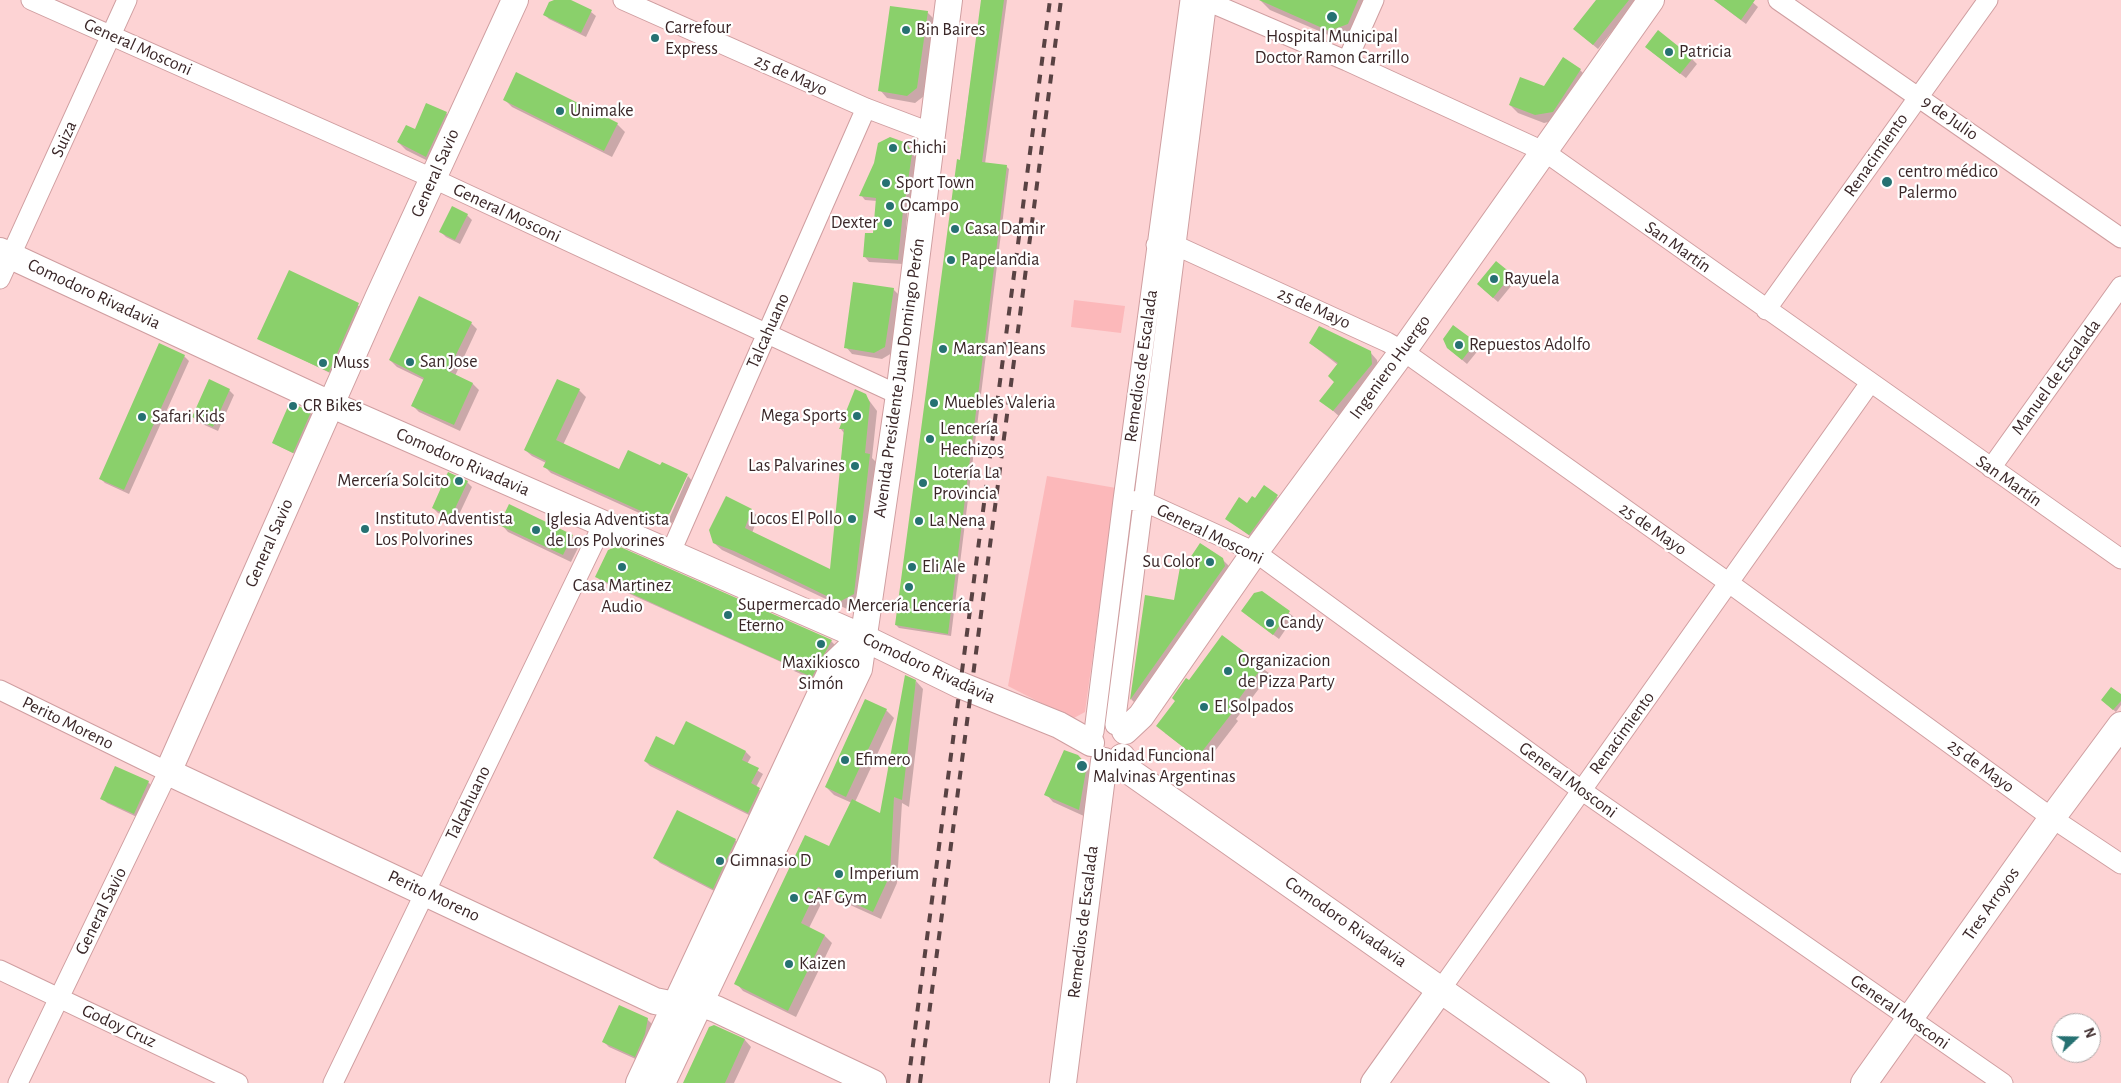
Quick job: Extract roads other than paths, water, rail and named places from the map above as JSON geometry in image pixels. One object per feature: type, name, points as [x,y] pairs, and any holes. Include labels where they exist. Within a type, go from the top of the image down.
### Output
[{"type":"street","name":"General Mosconi","points":[[31,0],[432,178],[899,395]]},
{"type":"street","name":"Suiza","points":[[4,262],[127,0]]},
{"type":"street","name":"General Savio","points":[[18,1083],[168,772],[330,404],[514,0]]},
{"type":"street","name":"25 de Mayo","points":[[623,0],[866,108],[932,133]]},
{"type":"street","name":"Avenida Presidente Juan Domingo Perón","points":[[862,637],[899,395],[949,0]]},
{"type":"street","name":"San Martín","points":[[1201,0],[1347,61],[1545,152],[1870,384],[2121,559]]},
{"type":"street","name":"Remedios de Escalada","points":[[1108,741],[1123,500],[1156,245],[1201,0]]},
{"type":"street","name":"Remedios de Escalada","points":[[1063,1083],[1108,741],[1177,246],[1201,0]]},
{"type":"street","points":[[1347,61],[1374,0]]},
{"type":"street","name":"Ingeniero Huergo","points":[[1108,741],[1140,716],[1255,552],[1402,351],[1652,0]]},
{"type":"street","name":"9 de Julio","points":[[1778,0],[2121,238]]},
{"type":"street","name":"Renacimiento","points":[[1766,310],[1988,0]]},
{"type":"street","name":"Talcahuano","points":[[670,554],[866,108]]},
{"type":"street","name":"25 de Mayo","points":[[1156,245],[1177,246],[1387,342],[1402,351],[1729,583],[2052,818],[2121,864]]},
{"type":"street","name":"Comodoro Rivadavia","points":[[4,262],[862,637],[960,685],[1059,725],[1108,741],[1132,772],[1573,1083]]},
{"type":"street","name":"Manuel de Escalada","points":[[1991,468],[2121,286]]},
{"type":"street","name":"Renacimiento","points":[[1374,1083],[1442,989],[1580,790],[1870,384]]},
{"type":"street","name":"General Mosconi","points":[[1123,500],[1143,500],[1255,552],[1580,790],[2003,1083]]},
{"type":"street","name":"Talcahuano","points":[[333,1083],[603,524]]},
{"type":"street","points":[[662,1083],[687,1004],[835,663],[862,637]]},
{"type":"street","name":"Perito Moreno","points":[[0,690],[168,772],[656,1001],[716,1009],[873,1083]]},
{"type":"street","name":"Tres Arroyos","points":[[1864,1083],[2052,818],[2121,725]]},
{"type":"street","name":"Godoy Cruz","points":[[0,970],[238,1083]]},
{"type":"street","points":[[639,1083],[687,1004]]},
{"type":"railway","points":[[908,1083],[1050,0]]},
{"type":"railway","points":[[920,1083],[1061,0]]},
{"type":"place","name":"Hospital Municipal Doctor Ramon Carrillo","points":[[1332,17]]},
{"type":"place","name":"Bin Baires","points":[[906,30]]},
{"type":"place","name":"Carrefour Express","points":[[655,38]]},
{"type":"place","name":"Patricia","points":[[1669,52]]},
{"type":"place","name":"Unimake","points":[[560,111]]},
{"type":"place","name":"Chichi","points":[[893,148]]},
{"type":"place","name":"centro médico Palermo","points":[[1887,182]]},
{"type":"place","name":"Sport Town","points":[[886,183]]},
{"type":"place","name":"Ocampo","points":[[890,206]]},
{"type":"place","name":"Dexter","points":[[888,223]]},
{"type":"place","name":"Casa Damir","points":[[955,229]]},
{"type":"place","name":"Papelandia","points":[[951,260]]},
{"type":"place","name":"Rayuela","points":[[1494,279]]},
{"type":"place","name":"Repuestos Adolfo","points":[[1459,345]]},
{"type":"place","name":"Marsan Jeans","points":[[943,349]]},
{"type":"place","name":"San Jose","points":[[410,362]]},
{"type":"place","name":"Muss","points":[[323,363]]},
{"type":"place","name":"Muebles Valeria","points":[[934,403]]},
{"type":"place","name":"CR Bikes","points":[[293,406]]},
{"type":"place","name":"Mega Sports","points":[[857,416]]},
{"type":"place","name":"Safari Kids","points":[[142,417]]},
{"type":"place","name":"Lencería Hechizos","points":[[930,439]]},
{"type":"place","name":"Las Palvarines","points":[[855,466]]},
{"type":"place","name":"Mercería Solcito","points":[[459,481]]},
{"type":"place","name":"Lotería La Provincia","points":[[923,483]]},
{"type":"place","name":"Locos El Pollo","points":[[852,519]]},
{"type":"place","name":"La Nena","points":[[919,521]]},
{"type":"place","name":"Instituto Adventista Los Polvorines","points":[[365,529]]},
{"type":"place","name":"Iglesia Adventista de Los Polvorines","points":[[536,530]]},
{"type":"place","name":"Su Color","points":[[1210,562]]},
{"type":"place","name":"Casa Martinez Audio","points":[[622,567]]},
{"type":"place","name":"Eli Ale","points":[[912,567]]},
{"type":"place","name":"Mercería Lencería","points":[[909,587]]},
{"type":"place","name":"Supermercado Eterno","points":[[728,615]]},
{"type":"place","name":"Candy","points":[[1270,623]]},
{"type":"place","name":"Maxikiosco Simón","points":[[821,644]]},
{"type":"place","name":"Organizacion de Pizza Party","points":[[1228,671]]},
{"type":"place","name":"El Solpados","points":[[1204,707]]},
{"type":"place","name":"Efimero","points":[[845,760]]},
{"type":"place","name":"Unidad Funcional Malvinas Argentinas","points":[[1082,766]]},
{"type":"place","name":"Gimnasio D","points":[[720,861]]},
{"type":"place","name":"Imperium","points":[[839,874]]},
{"type":"place","name":"CAF Gym","points":[[794,898]]},
{"type":"place","name":"Kaizen","points":[[789,964]]}]
